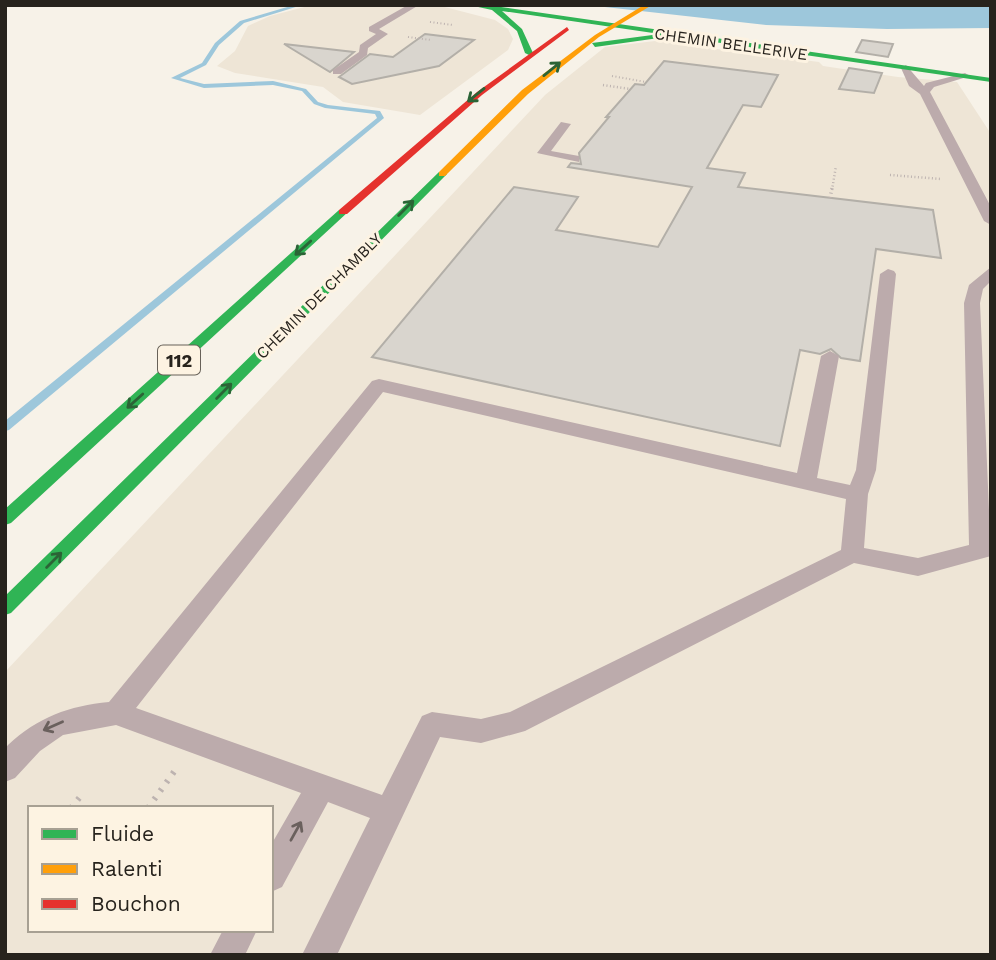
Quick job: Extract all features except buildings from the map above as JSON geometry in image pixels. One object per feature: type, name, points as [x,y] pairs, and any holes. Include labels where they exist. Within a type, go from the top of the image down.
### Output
[{"type":"main road","name":"CHEMIN BELLERIVE","points":[[472,5],[991,80]]},
{"type":"main road","name":"CHEMIN DE CHAMBLY","points":[[5,608],[525,92],[579,48],[649,5]]},
{"type":"main road","points":[[495,9],[520,30],[529,53]]},
{"type":"main road","name":"112","points":[[5,519],[443,122],[529,53],[601,9]]},
{"type":"main road","points":[[579,48],[670,35]]},
{"type":"lane","points":[[337,72],[364,53],[363,47],[383,34],[372,29],[415,5]]},
{"type":"lane","points":[[906,68],[913,84],[925,92],[991,221]]},
{"type":"lane","points":[[925,92],[930,85],[965,76]]},
{"type":"lane","points":[[565,124],[542,153],[575,159]]},
{"type":"lane","points":[[319,955],[432,724],[481,731],[515,723],[852,554],[918,568],[986,549],[978,524],[972,303],[975,288],[991,272]]},
{"type":"lane","points":[[852,554],[857,494],[866,470],[888,274]]},
{"type":"lane","points":[[807,482],[830,356]]},
{"type":"lane","points":[[116,713],[379,385],[857,494]]},
{"type":"lane","points":[[5,769],[35,736],[48,727],[87,716],[116,713],[389,811]]},
{"type":"lane","points":[[273,872],[321,786]]},
{"type":"lane","points":[[227,955],[240,932]]},
{"type":"path","points":[[437,23],[454,27]]},
{"type":"path","points":[[413,38],[431,40]]},
{"type":"path","points":[[612,76],[646,82]]},
{"type":"path","points":[[603,85],[630,89]]},
{"type":"path","points":[[830,198],[836,166]]},
{"type":"path","points":[[890,175],[952,180]]},
{"type":"path","points":[[149,806],[195,741]]},
{"type":"path","points":[[73,806],[84,792]]},
{"type":"shaded area","points":[[312,5],[437,5],[495,20],[508,29],[513,39],[508,50],[420,115],[343,102],[323,87],[235,73],[217,66],[235,51],[248,26],[270,16]]},
{"type":"shaded area","points":[[655,41],[819,62],[823,66],[898,77],[957,82],[991,134],[991,955],[5,955],[5,672],[545,95],[605,47]]},
{"type":"water","points":[[587,5],[991,5],[991,28],[887,29],[766,25]]},
{"type":"waterway","points":[[5,427],[381,118],[378,112],[327,107],[316,103],[304,90],[273,83],[204,86],[174,78],[204,64],[217,44],[242,22],[300,5]]},
{"type":"traffic: fast","points":[[472,5],[991,80]]},
{"type":"traffic: fast","points":[[495,9],[520,30],[529,53]]},
{"type":"traffic: fast","points":[[595,45],[670,35]]},
{"type":"traffic: fast","points":[[5,608],[442,174]]},
{"type":"traffic: fast","points":[[5,519],[343,212]]},
{"type":"traffic: slow","points":[[442,174],[525,92],[597,36],[649,5]]},
{"type":"traffic: jam","points":[[343,212],[480,93],[567,29]]}]
